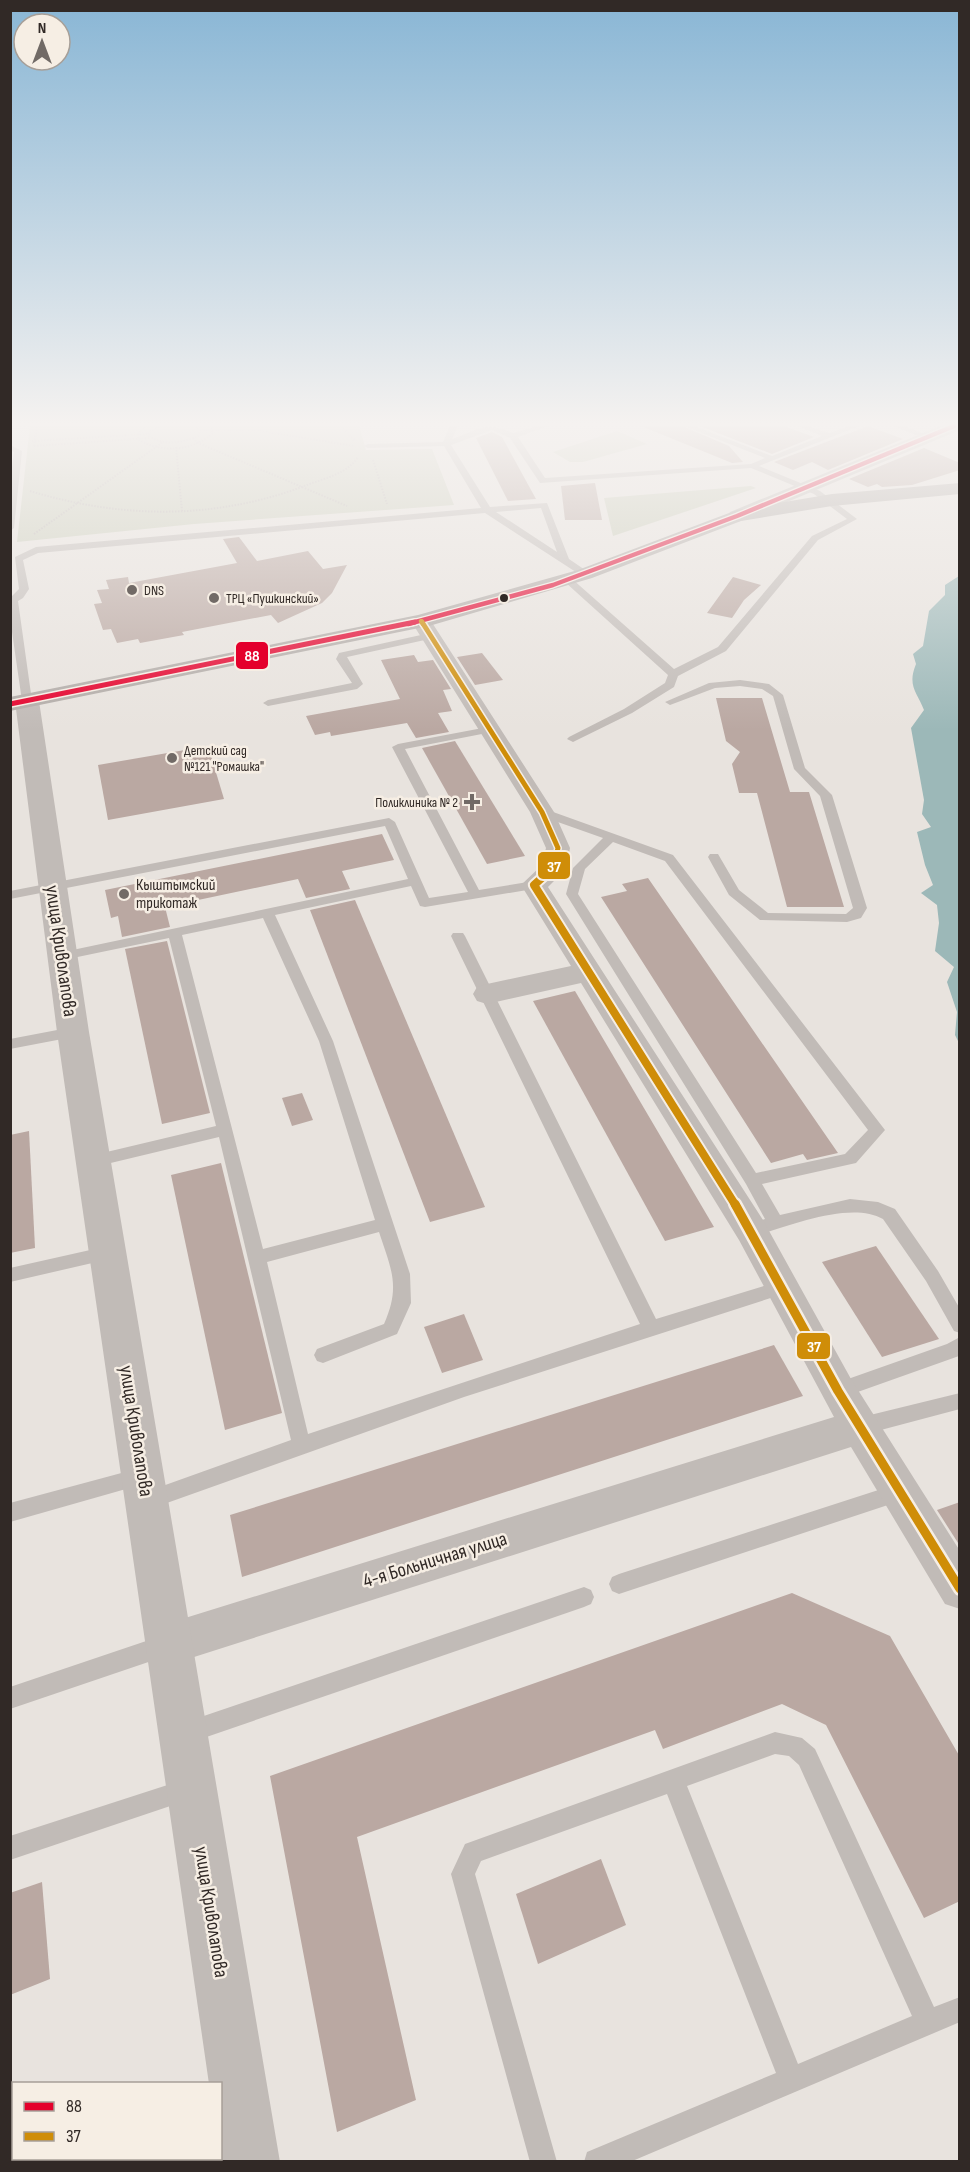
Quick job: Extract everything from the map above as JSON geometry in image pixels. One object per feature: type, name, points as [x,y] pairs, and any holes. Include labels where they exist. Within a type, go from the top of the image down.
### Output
[{"type":"main road","points":[[19,702],[426,628],[573,572],[704,527]]},
{"type":"street","points":[[426,628],[488,730],[543,812],[558,848],[544,877],[588,972],[764,1226],[780,1288],[838,1391],[862,1426],[960,1589]]},
{"type":"street","name":"улица Криволапова","points":[[19,702],[52,887],[184,1734],[229,2083],[250,2162]]},
{"type":"street","points":[[487,993],[588,972]]},
{"type":"street","name":"4-я Больничная улица","points":[[170,1644],[862,1426]]},
{"type":"lane","points":[[10,554],[22,555],[36,550],[302,527]]},
{"type":"lane","points":[[511,527],[573,572],[673,674]]},
{"type":"lane","points":[[554,527],[573,572]]},
{"type":"lane","points":[[573,739],[628,711],[670,685],[673,674],[722,649],[815,538],[836,527]]},
{"type":"lane","points":[[19,702],[12,601],[24,589],[18,562],[22,555]]},
{"type":"lane","points":[[268,703],[353,687],[357,684],[341,659],[343,655],[426,628]]},
{"type":"lane","points":[[669,702],[713,685],[740,683],[765,686],[778,695],[800,769],[826,795],[860,908],[856,915],[847,918],[765,917],[734,892],[714,857]]},
{"type":"lane","points":[[475,894],[398,747],[488,730]]},
{"type":"lane","points":[[543,812],[669,858],[877,1130],[850,1159],[752,1180]]},
{"type":"lane","points":[[10,895],[389,822],[425,903],[475,894],[579,869]]},
{"type":"lane","points":[[610,838],[579,869],[572,894],[752,1180],[764,1226],[863,1204],[880,1206],[889,1214],[932,1276],[960,1326]]},
{"type":"lane","points":[[63,956],[416,881]]},
{"type":"lane","points":[[267,912],[326,1041],[401,1274],[402,1303],[391,1329],[323,1355]]},
{"type":"lane","points":[[174,931],[257,1257],[301,1444]]},
{"type":"lane","points":[[458,936],[651,1327]]},
{"type":"lane","points":[[10,1044],[73,1032]]},
{"type":"lane","points":[[94,1161],[225,1130]]},
{"type":"lane","points":[[257,1257],[386,1224]]},
{"type":"lane","points":[[10,1275],[108,1253]]},
{"type":"lane","points":[[10,1513],[145,1488],[301,1444],[651,1327],[780,1288]]},
{"type":"lane","points":[[838,1391],[953,1350],[960,1345]]},
{"type":"lane","points":[[862,1426],[960,1401]]},
{"type":"lane","points":[[619,1584],[900,1492]]},
{"type":"lane","points":[[184,1734],[584,1597]]},
{"type":"lane","name":"4-я Больничная улица","points":[[10,1698],[170,1644]]},
{"type":"lane","points":[[544,2162],[463,1874],[467,1860],[473,1852],[775,1743],[794,1746],[807,1757],[928,2022]]},
{"type":"lane","points":[[673,1780],[791,2079]]},
{"type":"lane","points":[[10,1848],[192,1788]]},
{"type":"lane","points":[[597,2162],[960,2009]]},
{"type":"path","points":[[26,540],[43,527]]},
{"type":"green space","points":[[19,527],[161,527],[17,542]]},
{"type":"green space","points":[[611,527],[639,527],[613,536]]},
{"type":"water","points":[[959,576],[959,1043],[955,1035],[957,1012],[947,982],[954,967],[935,951],[939,923],[937,905],[921,893],[933,885],[925,865],[917,832],[931,827],[922,814],[924,800],[911,728],[924,710],[912,678],[916,664],[913,654],[923,646],[929,611],[945,595],[945,585]]},
{"type":"building","name":"ТРЦ «Пушкинский»","points":[[239,537],[257,561],[308,551],[323,569],[347,565],[332,593],[322,603],[278,623],[271,615],[182,632],[184,635],[140,643],[138,639],[117,643],[111,629],[103,630],[94,604],[102,603],[97,590],[109,589],[106,580],[128,577],[129,583],[237,563],[223,539]]},
{"type":"building","points":[[733,577],[761,585],[744,600],[732,618],[707,613]]},
{"type":"building","points":[[482,653],[503,680],[475,685],[457,657]]},
{"type":"building","points":[[414,655],[418,662],[433,660],[451,689],[443,690],[452,711],[438,713],[449,732],[416,738],[407,723],[331,736],[330,732],[315,735],[306,716],[400,699],[381,660]]},
{"type":"building","points":[[716,698],[762,698],[790,792],[809,792],[844,907],[787,907],[757,793],[739,793],[732,764],[740,752],[726,741]]},
{"type":"building","name":"Поликлиника № 2","points":[[455,741],[525,856],[487,864],[422,748]]},
{"type":"building","points":[[208,746],[224,799],[108,820],[98,765]]},
{"type":"building","points":[[382,834],[394,860],[342,871],[350,889],[306,898],[298,879],[165,907],[170,927],[122,937],[118,916],[111,918],[105,890]]},
{"type":"building","points":[[648,878],[838,1153],[807,1160],[803,1154],[771,1163],[601,897],[627,891],[622,884]]},
{"type":"building","points":[[355,900],[485,1207],[430,1222],[310,910]]},
{"type":"building","points":[[167,941],[210,1113],[162,1124],[125,949]]},
{"type":"building","points":[[575,991],[714,1227],[665,1241],[533,1001]]},
{"type":"building","points":[[302,1093],[313,1120],[292,1126],[282,1098]]},
{"type":"building","points":[[29,1131],[35,1248],[10,1253],[10,1135]]},
{"type":"building","points":[[221,1163],[282,1413],[225,1430],[171,1175]]},
{"type":"building","points":[[876,1246],[939,1339],[882,1357],[822,1262]]},
{"type":"building","points":[[464,1314],[483,1360],[442,1373],[424,1327]]},
{"type":"building","points":[[774,1345],[803,1396],[242,1577],[230,1515]]},
{"type":"building","points":[[960,1502],[960,1546],[937,1510]]},
{"type":"building","points":[[792,1593],[890,1636],[960,1757],[960,1901],[924,1918],[826,1725],[782,1704],[663,1749],[655,1730],[357,1837],[416,2100],[337,2132],[270,1776]]},
{"type":"building","points":[[601,1859],[626,1925],[538,1964],[516,1894]]},
{"type":"building","points":[[42,1882],[50,1979],[10,1995],[10,1893]]},
{"type":"transit line","name":"88","points":[[10,704],[421,621],[553,585],[707,527]]},
{"type":"transit line","name":"37","points":[[421,621],[542,812],[558,848],[553,869],[534,885],[751,1230],[838,1391],[960,1589]]},
{"type":"place","name":"DNS","points":[[132,590]]},
{"type":"place","name":"ТРЦ «Пушкинский»","points":[[214,598]]},
{"type":"place","name":"Детский сад №121 \"Ромашка\"","points":[[172,758]]},
{"type":"place","name":"Поликлиника № 2","points":[[472,802]]},
{"type":"place","name":"Кыштымский трикотаж","points":[[124,894]]}]
